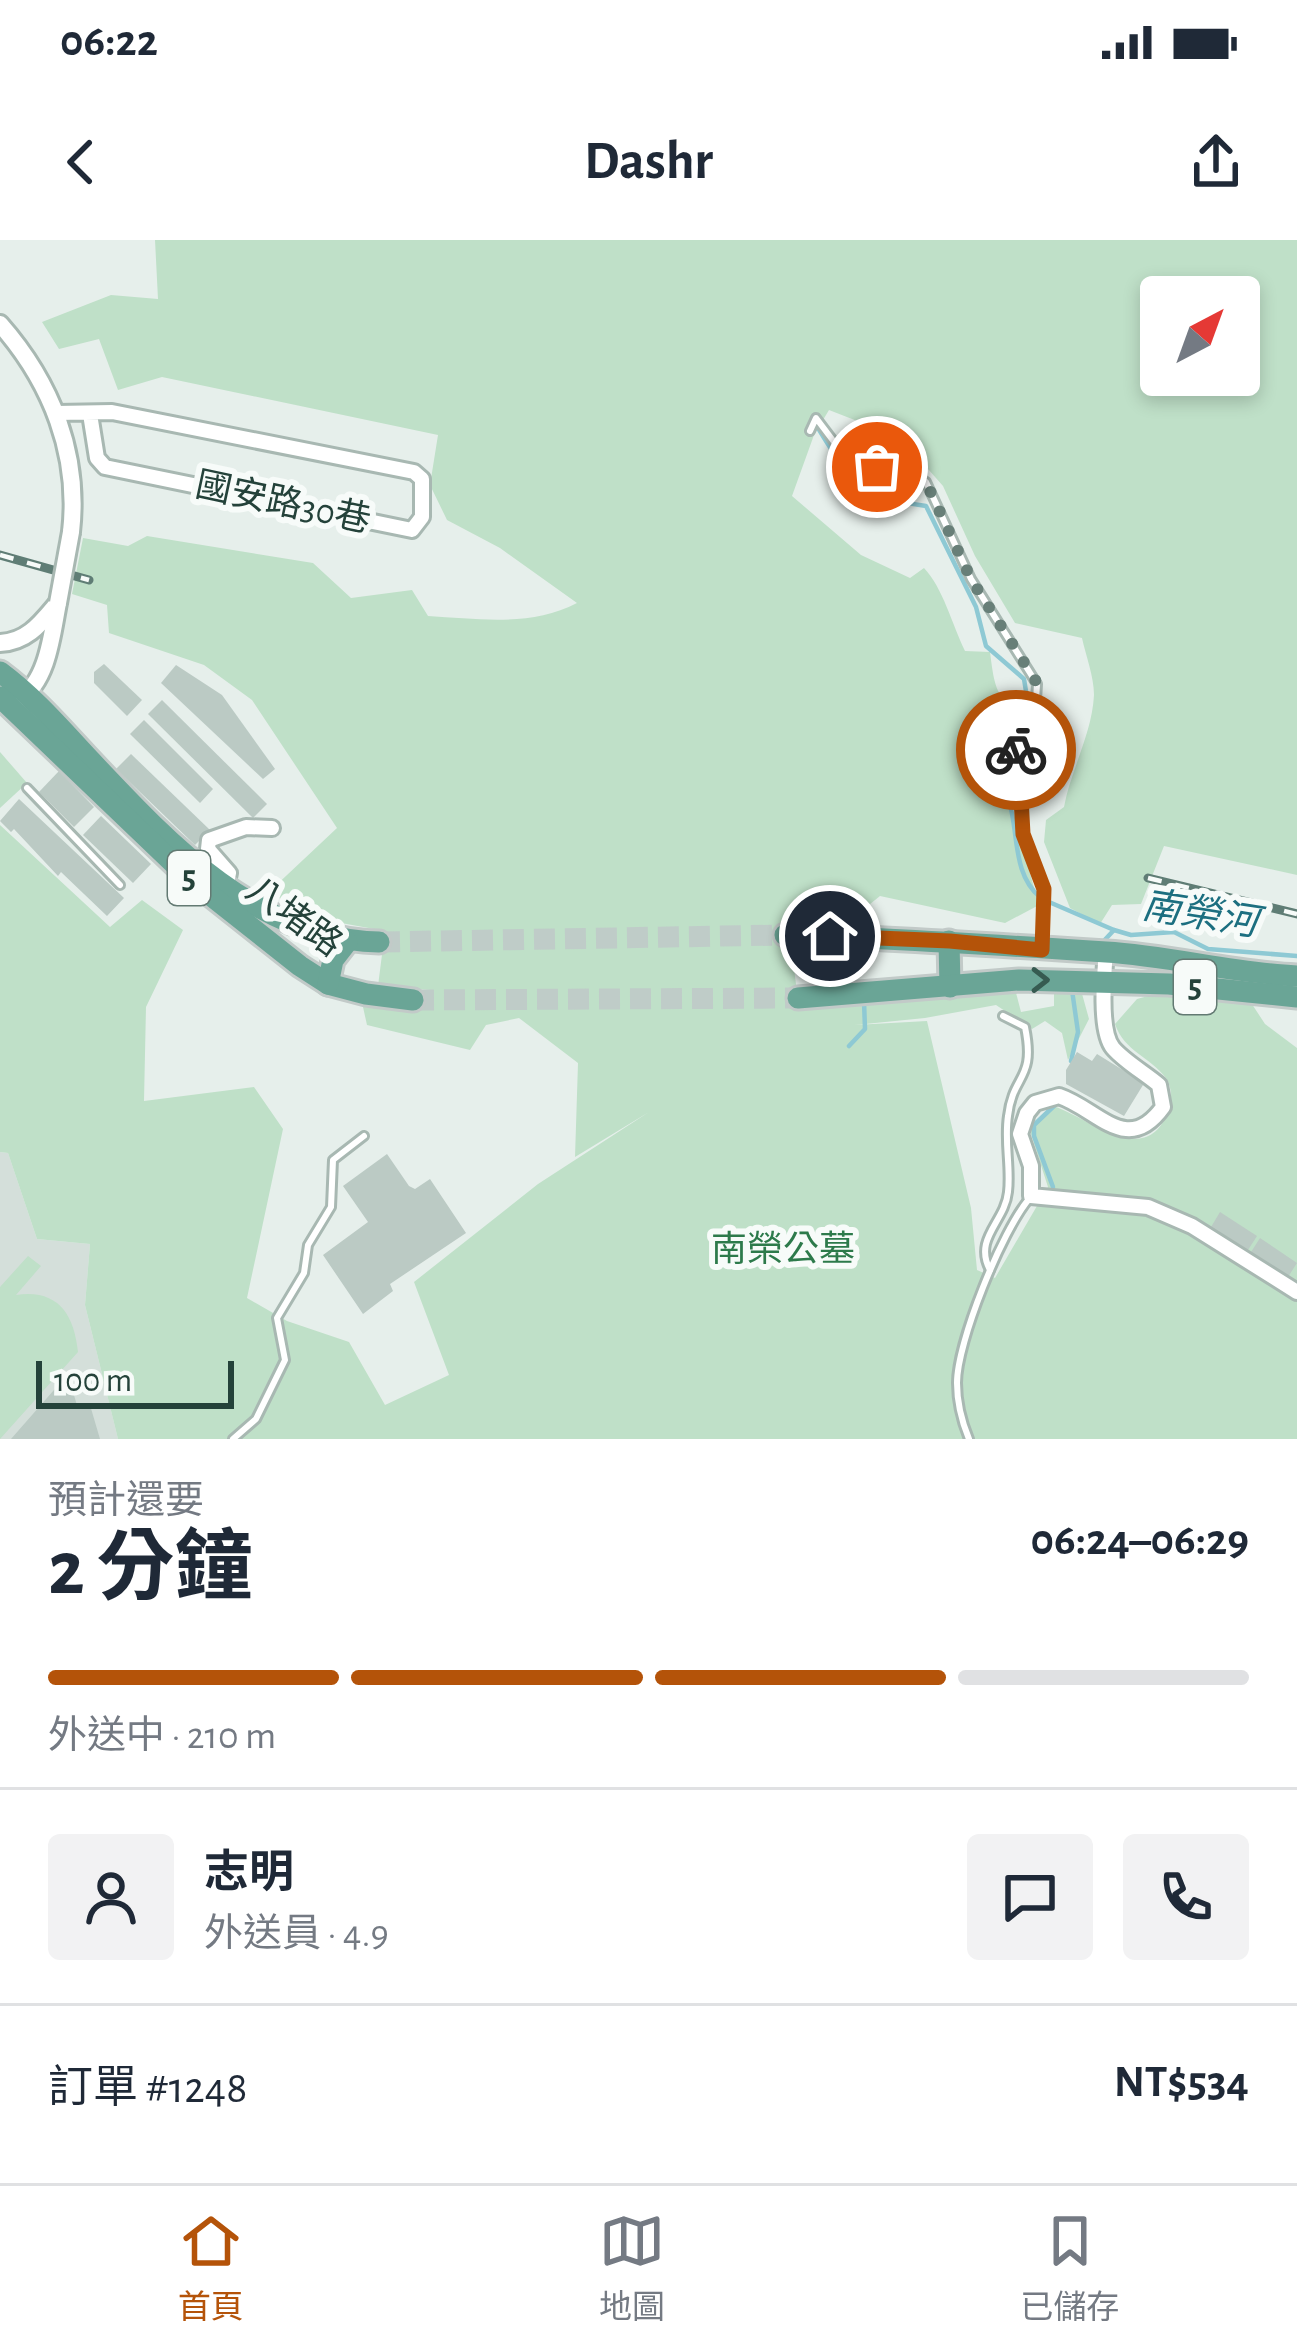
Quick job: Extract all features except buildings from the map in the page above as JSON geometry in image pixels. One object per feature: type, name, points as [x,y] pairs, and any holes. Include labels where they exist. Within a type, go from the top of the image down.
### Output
[{"type":"main road","name":"八堵路","points":[[0,672],[13,698],[190,879],[328,984],[413,1000]]},
{"type":"main road","name":"八堵路","points":[[13,698],[226,887],[261,911],[317,936],[379,943]]},
{"type":"main road","name":"5","points":[[785,935],[1106,952],[1173,959],[1217,970],[1297,976]]},
{"type":"main road","points":[[300,966],[312,953],[317,936]]},
{"type":"main road","points":[[950,941],[950,987]]},
{"type":"main road","points":[[328,984],[333,961],[347,942]]},
{"type":"main road","points":[[976,943],[976,983]]},
{"type":"main road","name":"5","points":[[797,998],[976,983],[1103,980],[1297,997]]},
{"type":"street","points":[[0,324],[40,378],[56,413],[69,464],[70,532],[46,658],[13,698]]},
{"type":"street","name":"國安路30巷","points":[[56,413],[112,412],[415,472],[422,479],[422,517],[412,530],[105,467],[97,458],[90,414]]},
{"type":"street","points":[[0,643],[33,632],[58,603]]},
{"type":"street","points":[[226,887],[229,873],[208,849],[209,840],[246,827],[272,828]]},
{"type":"street","points":[[1106,952],[1103,980],[1108,1040],[1159,1085],[1162,1107],[1141,1128],[1126,1129],[1108,1125],[1059,1096],[1035,1103],[1020,1135],[1031,1166],[1031,1196],[1148,1207],[1213,1238],[1297,1292]]},
{"type":"lane","points":[[810,431],[818,420],[853,466],[902,466],[926,482],[971,579],[1037,683],[1034,731],[1008,758],[1007,767],[1021,798],[1023,834],[1044,889],[1042,950]]},
{"type":"lane","points":[[27,788],[120,885]]},
{"type":"lane","points":[[990,1270],[983,1256],[987,1234],[1008,1195],[1008,1109],[1031,1055],[1025,1027],[1003,1016]]},
{"type":"lane","points":[[233,1439],[256,1418],[285,1360],[277,1318],[304,1273],[308,1245],[331,1207],[333,1160],[364,1136]]},
{"type":"lane","points":[[969,1439],[956,1381],[990,1270],[1014,1217],[1031,1196]]},
{"type":"shaded area","points":[[0,1152],[8,1153],[37,1239],[90,1244],[85,1305],[118,1439],[0,1439]]},
{"type":"green space","name":"南榮公墓","points":[[155,240],[1297,240],[1297,875],[1164,846],[1141,904],[1112,905],[1100,924],[1070,908],[1044,842],[1046,820],[1064,807],[1092,709],[1093,681],[1082,638],[1015,623],[975,556],[943,486],[913,452],[870,426],[829,410],[814,435],[792,496],[861,555],[910,578],[924,568],[942,596],[965,651],[990,652],[1003,698],[1028,714],[996,754],[1039,905],[1005,923],[880,896],[849,921],[788,919],[799,1009],[1015,989],[1021,1012],[1054,1006],[1054,988],[1081,990],[1089,1019],[1068,1060],[1062,1033],[1045,1021],[1032,1029],[996,1005],[855,1025],[927,1021],[971,1208],[977,1270],[995,1278],[1048,1187],[1030,1131],[1053,1106],[1130,1139],[1157,1130],[1167,1114],[1171,1096],[1166,1078],[1125,1041],[1115,1024],[1137,999],[1159,993],[1248,998],[1265,1024],[1297,1048],[1297,1439],[118,1439],[85,1305],[90,1244],[37,1239],[8,1153],[0,1152],[0,825],[110,927],[142,900],[183,930],[146,1007],[144,1101],[254,1087],[283,1129],[247,1298],[287,1321],[349,1342],[385,1405],[449,1375],[414,1282],[538,1184],[649,1112],[575,1157],[578,1063],[519,1018],[486,1025],[470,1050],[367,1025],[363,1007],[433,1010],[430,990],[378,986],[385,931],[303,916],[270,891],[337,828],[252,700],[204,665],[109,633],[107,605],[72,594],[83,538],[128,546],[147,536],[313,563],[351,598],[412,590],[428,616],[523,618],[577,603],[500,548],[447,520],[430,485],[438,435],[162,377],[118,390],[99,339],[59,349],[42,322],[111,295],[158,299]]},
{"type":"green space","points":[[0,752],[27,783],[0,808]]},
{"type":"green space","points":[[28,1256],[41,1266],[16,1295],[42,1296],[61,1307],[78,1352],[0,1439],[0,1287]]},
{"type":"waterway","points":[[818,428],[860,484],[886,498],[926,506],[976,607],[986,646],[1024,679],[1024,722],[997,770],[1008,796],[1025,877],[1040,897]]},
{"type":"waterway","points":[[1049,902],[1114,930]]},
{"type":"waterway","name":"南榮河","points":[[1100,945],[1114,930],[1131,935],[1174,932],[1208,949],[1297,956]]},
{"type":"waterway","name":"南榮河","points":[[1071,1061],[1078,1032],[1072,990]]},
{"type":"waterway","points":[[849,1046],[865,1029],[864,1001]]},
{"type":"waterway","name":"南榮河","points":[[1053,1187],[1034,1125],[1055,1105]]},
{"type":"tunnel","points":[[379,942],[785,935]]},
{"type":"tunnel","points":[[413,1000],[798,998]]},
{"type":"railway","points":[[0,555],[89,580]]},
{"type":"railway","points":[[1148,878],[1297,914]]},
{"type":"way so far","points":[[877,467],[902,466],[926,482],[971,579],[1037,683],[1034,731],[1016,750]]},
{"type":"route","points":[[830,936],[1042,950],[1044,889],[1023,834],[1021,798],[1007,767],[1016,750]]}]
